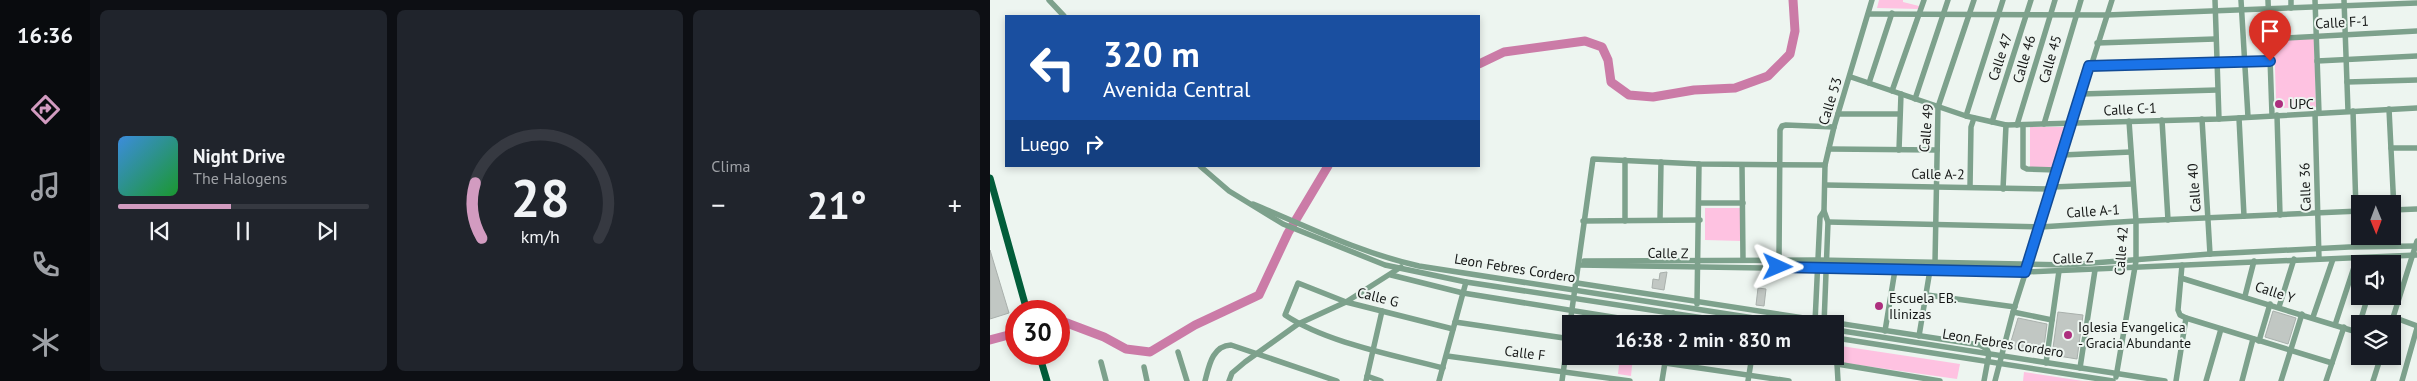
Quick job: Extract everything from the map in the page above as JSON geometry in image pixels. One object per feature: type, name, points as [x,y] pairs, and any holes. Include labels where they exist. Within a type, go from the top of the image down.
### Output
[{"type":"main road","points":[[990,178],[1024,300]]},
{"type":"main road","points":[[1042,365],[1047,381]]},
{"type":"street","points":[[1049,0],[1063,15]]},
{"type":"street","name":"Calle 53","points":[[1824,315],[1828,222],[1824,211],[1826,165],[1834,127],[1851,77],[1872,0]]},
{"type":"street","points":[[1892,91],[1924,0]]},
{"type":"street","points":[[1915,99],[1948,0]]},
{"type":"street","name":"Calle 49","points":[[1935,263],[1938,107],[1974,0]]},
{"type":"street","points":[[1966,116],[2003,0]]},
{"type":"street","name":"Calle 47","points":[[1992,122],[2031,0]]},
{"type":"street","name":"Calle 46","points":[[2055,0],[2020,125],[2023,167],[2027,170],[2057,170]]},
{"type":"street","name":"Calle 45","points":[[2044,124],[2081,0]]},
{"type":"street","points":[[1995,381],[1999,360],[2025,272],[2089,66],[2112,0]]},
{"type":"street","points":[[2215,0],[2219,119]]},
{"type":"street","points":[[2241,0],[2248,117]]},
{"type":"street","points":[[2268,0],[2280,215]]},
{"type":"street","points":[[2291,0],[2291,8]]},
{"type":"street","name":"Calle 36","points":[[2316,0],[2319,259]]},
{"type":"street","points":[[1869,14],[2108,15],[2316,7],[2344,3],[2417,3]]},
{"type":"street","points":[[2344,3],[2347,82],[2357,195]]},
{"type":"street","points":[[1869,83],[1892,13]]},
{"type":"street","name":"Calle F-1","points":[[2269,38],[2417,31]]},
{"type":"street","points":[[2097,43],[2215,40]]},
{"type":"street","points":[[2317,61],[2417,56]]},
{"type":"street","points":[[2089,66],[2270,61]]},
{"type":"street","name":"Calle C-1","points":[[1851,77],[1966,116],[2006,125],[2219,119],[2417,108]]},
{"type":"street","points":[[2347,82],[2417,80]]},
{"type":"street","points":[[2081,94],[2217,90]]},
{"type":"street","points":[[1899,150],[1900,94]]},
{"type":"street","points":[[2389,110],[2393,195]]},
{"type":"street","points":[[1838,114],[1900,114]]},
{"type":"street","points":[[1970,187],[1971,127],[1974,118]]},
{"type":"street","points":[[2239,118],[2244,216]]},
{"type":"street","name":"Calle 40","points":[[2202,119],[2210,254]]},
{"type":"street","points":[[2162,120],[2168,220]]},
{"type":"street","name":"Calle 42","points":[[2114,381],[2136,261],[2136,221],[2129,121]]},
{"type":"street","points":[[2003,188],[2006,125]]},
{"type":"street","points":[[1779,260],[1780,130],[1782,126],[1834,127]]},
{"type":"street","points":[[2391,148],[2417,148]]},
{"type":"street","points":[[1829,149],[1937,150]]},
{"type":"street","points":[[2062,155],[2131,152]]},
{"type":"street","points":[[1572,315],[1593,159],[1700,164],[1826,165]]},
{"type":"street","points":[[1625,160],[1625,221]]},
{"type":"street","points":[[1660,220],[1661,162]]},
{"type":"street","points":[[1696,313],[1699,263],[1700,164]]},
{"type":"street","points":[[1742,165],[1742,260]]},
{"type":"street","name":"Leon Febres Cordero","points":[[1201,167],[1220,184],[1244,201],[1284,222],[1387,259],[1401,266],[1466,282],[1673,313],[1720,315]]},
{"type":"street","name":"Calle A-2","points":[[1825,185],[2051,188],[2133,184]]},
{"type":"street","points":[[1700,203],[1743,203]]},
{"type":"street","points":[[2401,210],[2417,209]]},
{"type":"street","name":"Calle 53","points":[[1815,315],[1820,217],[1824,211]]},
{"type":"street","name":"Calle A-1","points":[[1828,222],[2040,228],[2136,221],[2351,211]]},
{"type":"street","points":[[1583,222],[1700,220]]},
{"type":"street","points":[[2394,315],[2415,256],[2417,245]]},
{"type":"street","name":"Calle Z","points":[[1699,263],[1742,260],[1818,260],[2028,265],[2136,261],[2210,254],[2417,245]]},
{"type":"street","name":"Calle Z","points":[[2401,256],[2415,256]]},
{"type":"street","name":"Calle Z","points":[[1579,263],[1699,263],[1818,268],[2025,272],[2294,259],[2351,258]]},
{"type":"street","points":[[2280,307],[2294,259]]},
{"type":"street","points":[[2313,317],[2333,259]]},
{"type":"street","points":[[2245,296],[2254,261]]},
{"type":"street","points":[[2182,265],[2178,310],[2180,315],[2332,363]]},
{"type":"street","points":[[1229,381],[1232,374],[1298,324],[1346,302],[1391,275],[1401,266]]},
{"type":"street","name":"Leon Febres Cordero","points":[[1401,266],[1576,290],[1673,306],[1705,315]]},
{"type":"street","points":[[1881,332],[1895,270]]},
{"type":"street","points":[[1919,336],[1930,270]]},
{"type":"street","points":[[2080,368],[2095,270]]},
{"type":"street","points":[[2046,363],[2059,271]]},
{"type":"street","points":[[1391,275],[1463,292],[1602,315]]},
{"type":"street","points":[[2336,324],[2351,277]]},
{"type":"street","name":"Calle Y","points":[[2181,278],[2351,330]]},
{"type":"street","points":[[1439,381],[1466,282]]},
{"type":"street","name":"Calle G","points":[[1298,324],[1285,315],[1298,283],[1346,302],[1453,329]]},
{"type":"street","points":[[1577,283],[1772,315]]},
{"type":"street","points":[[1927,295],[2014,309],[2052,320]]},
{"type":"street","points":[[1654,303],[1661,296]]},
{"type":"street","points":[[1673,306],[1674,298]]},
{"type":"street","points":[[2242,381],[2270,304]]},
{"type":"street","points":[[1381,381],[1367,379],[1372,349],[1382,311]]},
{"type":"street","points":[[1759,315],[1762,312]]},
{"type":"street","points":[[2281,381],[2302,314]]},
{"type":"street","points":[[2176,381],[2186,318]]},
{"type":"street","points":[[1455,322],[1562,338]]},
{"type":"street","points":[[2401,323],[2417,327],[2402,381]]},
{"type":"street","points":[[1298,324],[1372,349],[1443,368]]},
{"type":"street","points":[[1844,326],[1908,338],[1919,336],[1932,342]]},
{"type":"street","points":[[2326,381],[2344,327]]},
{"type":"street","points":[[2206,381],[2221,329]]},
{"type":"street","name":"Leon Febres Cordero","points":[[1844,330],[1881,332],[1932,342],[1980,345],[1999,360],[2114,381]]},
{"type":"street","name":"Leon Febres Cordero","points":[[1844,339],[1988,361],[2046,363],[2166,381]]},
{"type":"street","points":[[1205,381],[1212,357],[1223,346],[1231,345],[1337,381]]},
{"type":"street","points":[[1178,352],[1187,381]]},
{"type":"street","points":[[1984,381],[1989,354]]},
{"type":"street","name":"Calle F","points":[[1447,356],[1630,381]]},
{"type":"street","points":[[1101,362],[1106,381]]},
{"type":"street","points":[[1562,381],[1564,365]]},
{"type":"street","points":[[1662,381],[1664,365]]},
{"type":"street","points":[[1692,365],[1749,378],[1789,381]]},
{"type":"street","points":[[1749,378],[1751,365]]},
{"type":"street","points":[[1837,365],[1838,381]]},
{"type":"street","points":[[1843,365],[1940,381]]},
{"type":"street","points":[[2373,381],[2378,365]]},
{"type":"street","points":[[1144,367],[1147,381]]},
{"type":"shaded area","points":[[1879,0],[1903,0],[1903,2],[1919,6],[1919,9],[1877,8]]},
{"type":"shaded area","points":[[2314,38],[2316,107],[2282,108],[2282,99],[2276,99],[2274,39]]},
{"type":"shaded area","points":[[2030,127],[2067,127],[2055,169],[2030,167]]},
{"type":"shaded area","points":[[1705,208],[1742,208],[1742,241],[1705,240]]},
{"type":"shaded area","points":[[1844,346],[1960,364],[1957,379],[1844,363]]},
{"type":"shaded area","points":[[1619,365],[1632,365],[1631,376],[1618,374]]},
{"type":"shaded area","points":[[2024,372],[2083,381],[2023,381]]},
{"type":"building","points":[[990,250],[1005,300],[1005,314],[990,319]]},
{"type":"building","points":[[1667,272],[1664,290],[1652,288],[1653,279],[1659,280],[1660,273]]},
{"type":"building","points":[[1758,288],[1766,289],[1764,306],[1756,305]]},
{"type":"building","points":[[2273,311],[2296,318],[2288,344],[2265,337]]},
{"type":"building","name":"Iglesia Evangelica - Gracia Abundante","points":[[2058,312],[2083,315],[2077,359],[2052,355]]},
{"type":"building","points":[[2018,318],[2047,324],[2043,354],[2009,348]]},
{"type":"waterway","points":[[1480,64],[1504,52],[1585,41],[1602,47],[1608,60],[1611,82],[1629,95],[1653,97],[1694,90],[1735,88],[1768,76],[1790,54],[1795,31],[1793,0]]},
{"type":"waterway","points":[[1070,324],[1104,337],[1126,349],[1150,352],[1195,325],[1259,295],[1288,233],[1327,167]]},
{"type":"waterway","points":[[990,340],[1005,336]]},
{"type":"place","name":"UPC","points":[[2279,104]]},
{"type":"place","name":"Escuela EB. Ilinizas","points":[[1879,306]]},
{"type":"place","name":"Iglesia Evangelica - Gracia Abundante","points":[[2068,335]]},
{"type":"route","points":[[1778,267],[2025,272],[2089,66],[2270,61]]}]
